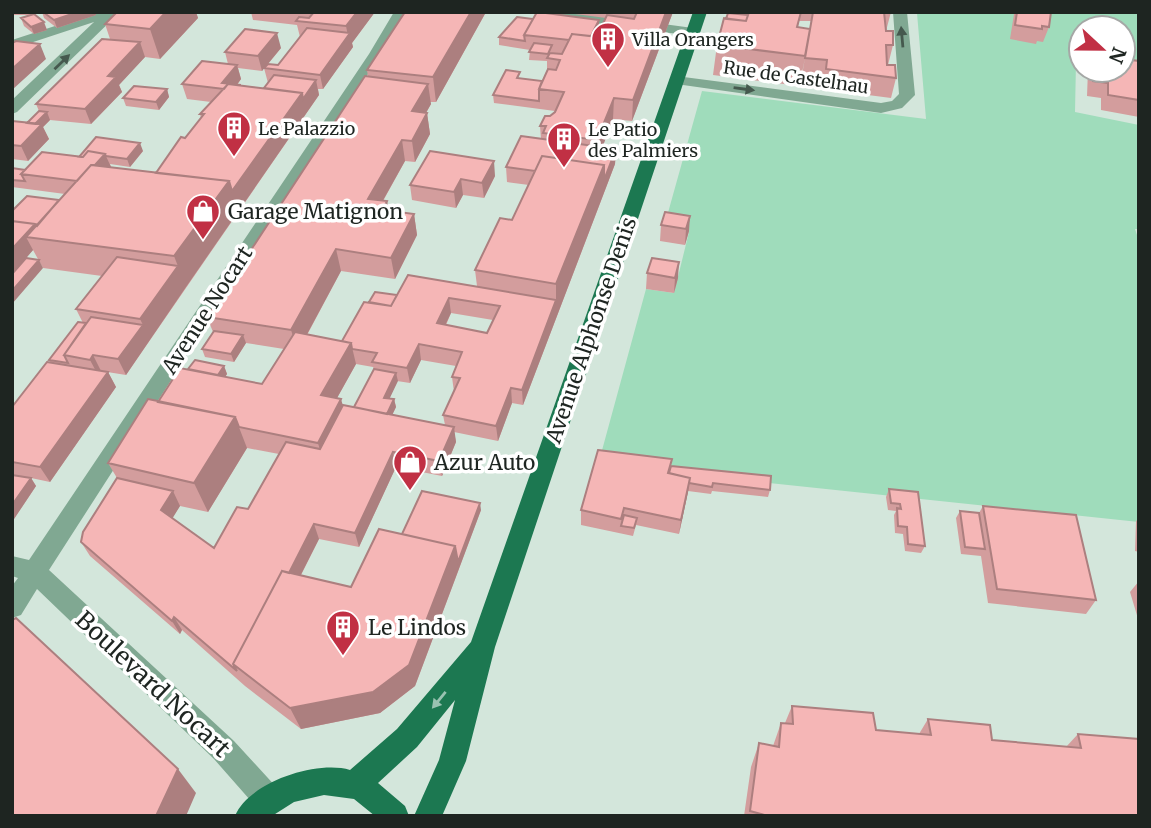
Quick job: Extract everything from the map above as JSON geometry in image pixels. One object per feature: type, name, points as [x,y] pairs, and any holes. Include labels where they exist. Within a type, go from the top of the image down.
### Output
[{"type":"main road","name":"Avenue Alphonse Denis","points":[[428,816],[453,761],[482,647],[700,12]]},
{"type":"main road","name":"Avenue Alphonse Denis","points":[[356,785],[407,738],[482,647]]},
{"type":"main road","points":[[259,807],[299,785],[329,780],[356,785],[383,800],[395,816]]},
{"type":"street","points":[[12,46],[113,12]]},
{"type":"street","points":[[12,109],[113,12]]},
{"type":"street","name":"Avenue Nocart","points":[[12,607],[24,569],[376,54],[401,12]]},
{"type":"street","points":[[541,12],[693,32]]},
{"type":"street","name":"Rue de Castelnau","points":[[676,80],[881,108],[897,106],[907,94],[900,12]]},
{"type":"street","name":"Boulevard Nocart","points":[[24,569],[224,750],[259,807]]},
{"type":"green space","points":[[1139,12],[1139,60],[1137,14],[1067,14],[1067,84],[1076,84],[1075,112],[1139,125],[1139,229],[1135,229],[1139,241],[1139,522],[598,465],[646,289],[674,293],[689,232],[664,227],[702,91],[926,119],[917,13]]},
{"type":"building","points":[[43,12],[78,12],[54,20]]},
{"type":"building","points":[[117,12],[166,12],[150,29],[105,24]]},
{"type":"building","points":[[314,12],[357,12],[346,26],[296,21],[299,17],[309,18]]},
{"type":"building","points":[[405,12],[471,12],[433,77],[367,70]]},
{"type":"building","points":[[537,12],[599,20],[591,36],[572,34],[569,40],[524,35]]},
{"type":"building","points":[[637,12],[666,12],[633,100],[614,98],[597,140],[543,133],[546,126],[540,126],[545,116],[555,112],[564,92],[539,89],[548,69],[556,70],[560,60],[547,58],[550,53],[562,54],[572,34],[597,37],[607,15],[634,19]]},
{"type":"building","points":[[749,12],[801,12],[797,27],[810,29],[805,56],[717,45],[724,18],[746,21]]},
{"type":"building","points":[[813,12],[884,12],[886,31],[893,31],[893,45],[886,45],[887,65],[895,65],[896,78],[826,69],[827,60],[805,58]]},
{"type":"building","points":[[1017,12],[1051,12],[1049,27],[1042,26],[1042,29],[1015,25]]},
{"type":"building","points":[[728,13],[748,15],[746,21],[726,19]]},
{"type":"building","points":[[34,14],[44,22],[31,27],[21,18]]},
{"type":"building","points":[[517,17],[533,19],[524,35],[525,41],[499,37]]},
{"type":"building","points":[[307,28],[350,33],[320,75],[264,68],[268,64],[278,65]]},
{"type":"building","points":[[245,29],[277,33],[258,56],[225,52]]},
{"type":"building","points":[[102,39],[140,42],[108,76],[116,77],[85,109],[36,104]]},
{"type":"building","points":[[16,41],[40,44],[12,69],[12,43]]},
{"type":"building","points":[[534,43],[552,45],[548,54],[529,52]]},
{"type":"building","points":[[202,61],[237,65],[222,83],[241,85],[228,84],[224,89],[182,84]]},
{"type":"building","points":[[1139,61],[1139,100],[1108,95],[1108,84],[1137,84]]},
{"type":"building","points":[[506,70],[520,72],[517,78],[542,81],[539,101],[493,95]]},
{"type":"building","points":[[274,75],[316,80],[303,99],[302,93],[264,88]]},
{"type":"building","points":[[365,76],[428,84],[412,111],[427,113],[412,141],[402,140],[368,199],[387,201],[383,210],[414,214],[391,258],[336,249],[291,330],[207,317]]},
{"type":"building","points":[[228,84],[302,93],[232,191],[229,181],[156,173],[181,137],[185,138],[204,114],[200,114]]},
{"type":"building","points":[[134,86],[167,89],[156,102],[123,98]]},
{"type":"building","points":[[39,111],[47,112],[35,124],[27,123]]},
{"type":"building","points":[[12,121],[42,124],[21,146],[12,145]]},
{"type":"building","points":[[521,136],[616,149],[604,180],[604,165],[542,156],[535,171],[506,167]]},
{"type":"building","points":[[96,137],[140,143],[127,159],[88,151],[83,157],[79,157]]},
{"type":"building","points":[[88,151],[105,154],[77,181],[21,174],[42,152],[83,157]]},
{"type":"building","points":[[430,151],[494,161],[482,183],[461,179],[454,192],[410,185]]},
{"type":"building","points":[[542,156],[604,165],[556,284],[475,270],[500,218],[512,220]]},
{"type":"building","points":[[91,165],[229,181],[174,256],[26,237]]},
{"type":"building","points":[[12,168],[25,170],[21,174],[25,181],[12,180]]},
{"type":"building","points":[[27,196],[59,200],[37,226],[12,221],[12,211]]},
{"type":"building","points":[[665,212],[690,216],[686,229],[661,225]]},
{"type":"building","points":[[12,221],[35,224],[12,249]]},
{"type":"building","points":[[117,257],[178,266],[140,319],[76,309]]},
{"type":"building","points":[[26,258],[39,260],[12,291],[12,274]]},
{"type":"building","points":[[652,258],[679,262],[675,278],[647,273]]},
{"type":"building","points":[[408,275],[556,300],[522,390],[511,388],[496,426],[443,415],[460,378],[452,377],[462,352],[419,344],[407,368],[372,362],[377,353],[352,349],[351,343],[342,341],[364,302],[391,306]],"holes":[[[449,298],[500,306],[487,333],[437,323]]]},
{"type":"building","points":[[375,292],[397,295],[391,306],[369,302]]},
{"type":"building","points":[[91,317],[143,325],[118,359],[93,355],[90,360],[64,355]]},
{"type":"building","points":[[78,322],[86,323],[64,355],[68,363],[49,360]]},
{"type":"building","points":[[214,331],[243,335],[231,354],[202,349]]},
{"type":"building","points":[[295,332],[351,343],[321,395],[341,399],[318,443],[239,427],[235,417],[158,402],[180,368],[262,384]]},
{"type":"building","points":[[195,360],[224,366],[218,375],[188,369]]},
{"type":"building","points":[[47,362],[108,372],[40,467],[12,462],[12,407]]},
{"type":"building","points":[[374,369],[396,373],[384,398],[394,399],[387,414],[354,407]]},
{"type":"building","points":[[148,399],[235,417],[194,483],[108,463]]},
{"type":"building","points":[[343,405],[454,427],[439,461],[393,452],[355,533],[314,524],[289,573],[282,571],[233,664],[237,671],[174,617],[172,621],[81,542],[83,532],[117,478],[173,491],[161,510],[214,548],[237,507],[248,509],[286,442],[320,449]]},
{"type":"building","points":[[598,450],[672,459],[668,473],[690,478],[681,520],[624,508],[621,519],[581,510]]},
{"type":"building","points":[[671,466],[771,476],[770,490],[689,483],[690,478],[669,473]]},
{"type":"building","points":[[12,475],[31,478],[12,505]]},
{"type":"building","points":[[889,489],[918,492],[925,546],[908,544],[907,527],[898,526],[897,508],[901,509],[900,504],[891,503]]},
{"type":"building","points":[[422,491],[480,503],[458,562],[455,546],[402,534]]},
{"type":"building","points":[[983,506],[1076,515],[1096,600],[997,589]]},
{"type":"building","points":[[960,511],[979,513],[985,549],[965,547]]},
{"type":"building","points":[[624,515],[637,518],[634,528],[621,526]]},
{"type":"building","name":"Le Lindos","points":[[379,529],[455,546],[409,665],[373,692],[290,708],[233,664],[282,571],[351,587]]},
{"type":"building","points":[[16,618],[178,769],[156,816],[12,816],[12,620]]},
{"type":"building","points":[[792,706],[873,713],[876,730],[931,735],[928,719],[990,725],[992,740],[1081,748],[1078,734],[1139,739],[1139,816],[768,816],[750,811],[759,743],[779,747],[781,723],[793,724]]},
{"type":"place","name":"Villa Orangers","points":[[608,69]]},
{"type":"place","name":"Le Palazzio","points":[[234,158]]},
{"type":"place","name":"Le Patio des Palmiers","points":[[564,169]]},
{"type":"place","name":"Garage Matignon","points":[[203,241]]},
{"type":"place","name":"Azur Auto","points":[[410,492]]},
{"type":"place","name":"Le Lindos","points":[[343,657]]}]
